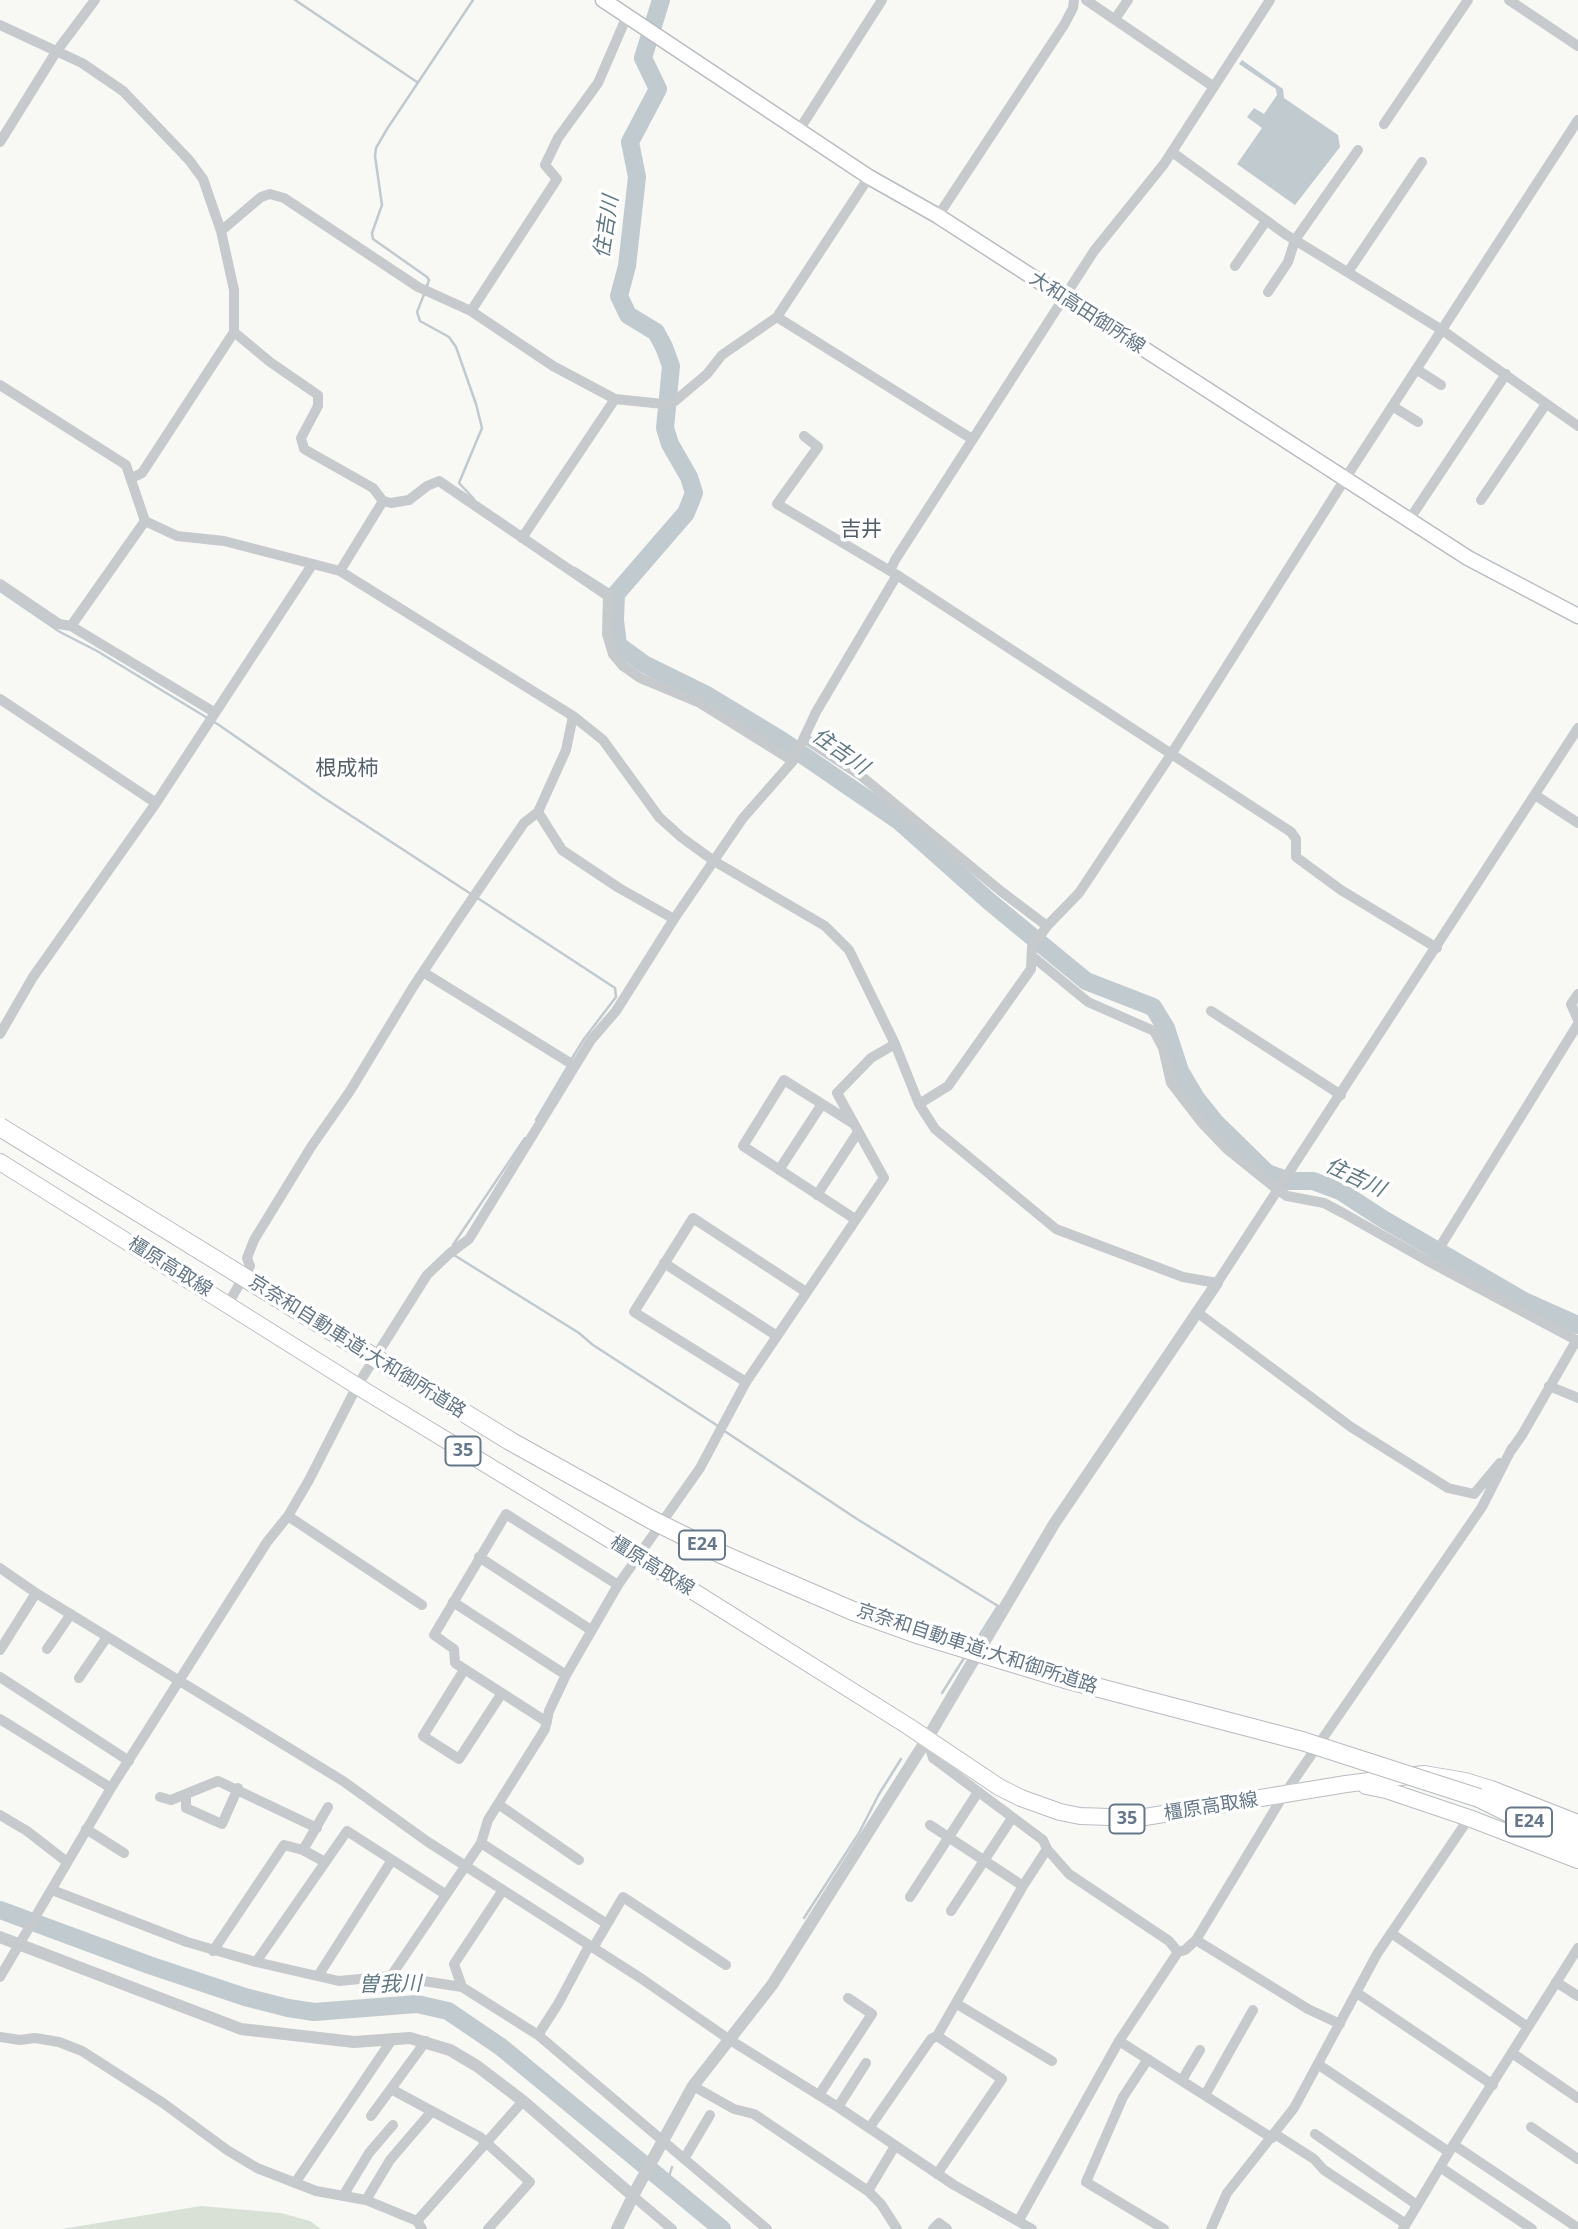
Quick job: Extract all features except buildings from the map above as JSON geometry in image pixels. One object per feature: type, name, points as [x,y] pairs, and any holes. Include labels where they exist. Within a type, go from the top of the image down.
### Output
[{"type":"highway","name":"京奈和自動車道;大和御所道路","points":[[0,1127],[510,1441],[652,1520],[719,1553],[797,1588],[920,1635],[1065,1679],[1302,1741],[1479,1798]]},
{"type":"highway","name":"E24","points":[[1479,1798],[1578,1831]]},
{"type":"highway","name":"E24","points":[[1479,1798],[1578,1847]]},
{"type":"main road","name":"大和高田御所線","points":[[603,0],[869,177],[938,216],[1409,520],[1481,565],[1578,615]]},
{"type":"main road","name":"橿原高取線","points":[[0,1162],[357,1386],[637,1556],[999,1787],[1021,1798],[1080,1816],[1139,1818],[1424,1774],[1491,1789],[1578,1823]]},
{"type":"main road","name":"橿原高取線","points":[[1346,1784],[1386,1790],[1469,1818],[1578,1860]]},
{"type":"street","points":[[0,142],[55,52],[95,0]]},
{"type":"street","points":[[799,130],[883,0]]},
{"type":"street","points":[[938,216],[1064,24],[1073,8],[1074,0]]},
{"type":"street","points":[[1086,0],[1214,87]]},
{"type":"street","points":[[1115,19],[1128,0]]},
{"type":"street","points":[[0,1977],[110,1788],[181,1681],[267,1542],[288,1516],[357,1386],[428,1275],[469,1240],[571,1064],[616,1011],[674,919],[743,818],[793,761],[816,712],[893,573],[895,560],[1063,298],[1102,240],[1172,152],[1270,0]]},
{"type":"street","points":[[1384,124],[1468,0]]},
{"type":"street","points":[[1509,0],[1578,46]]},
{"type":"street","points":[[471,311],[557,179],[545,165],[558,138],[598,83],[627,16]]},
{"type":"street","points":[[0,25],[82,63],[123,91],[189,160],[202,179],[221,231],[234,290],[234,332],[142,473],[132,478]]},
{"type":"street","points":[[919,1104],[948,1086],[1031,969],[1032,947],[1047,926],[1079,893],[1172,753],[1345,479],[1578,120]]},
{"type":"street","points":[[1268,292],[1288,262],[1295,240],[1357,150]]},
{"type":"street","points":[[1172,152],[1266,221],[1442,330],[1578,426]]},
{"type":"street","points":[[1348,272],[1422,162]]},
{"type":"street","points":[[221,231],[261,197],[270,194],[284,198],[418,287],[471,311],[553,366],[615,399],[663,404],[675,401],[707,374],[722,355],[776,317],[869,177]]},
{"type":"street","points":[[1235,266],[1266,221]]},
{"type":"street","points":[[776,317],[972,439]]},
{"type":"street","points":[[234,332],[270,362],[318,395],[318,406],[301,438],[304,449],[373,488],[383,501],[391,503],[409,500],[427,486],[439,481],[608,596],[607,634],[613,653],[622,666],[640,678],[700,703],[793,761]]},
{"type":"street","points":[[1416,369],[1441,385]]},
{"type":"street","points":[[1409,520],[1506,374]]},
{"type":"street","points":[[0,385],[126,465],[145,520],[177,536],[224,541],[340,571],[573,716],[603,740],[659,817],[714,861],[825,926],[849,950],[895,1044],[919,1104],[935,1129],[1056,1228],[1183,1276],[1217,1283]]},
{"type":"street","points":[[522,538],[615,399]]},
{"type":"street","points":[[1481,500],[1546,404]]},
{"type":"street","points":[[1392,406],[1418,422]]},
{"type":"street","points":[[804,436],[818,447],[777,504],[893,573],[1291,832],[1296,839],[1296,857],[1340,890],[1437,948]]},
{"type":"street","points":[[340,571],[383,501]]},
{"type":"street","points":[[71,626],[145,520]]},
{"type":"street","points":[[0,1034],[33,977],[156,803],[312,565]]},
{"type":"street","points":[[0,584],[59,624],[71,626],[211,717]]},
{"type":"street","points":[[0,699],[156,803]]},
{"type":"street","points":[[228,1304],[250,1266],[247,1258],[254,1240],[311,1147],[524,823],[538,812],[566,750],[573,716]]},
{"type":"street","points":[[617,2229],[693,2086],[779,1974],[927,1739],[1054,1524],[1198,1313],[1578,727]]},
{"type":"street","points":[[804,738],[860,775],[1047,926]]},
{"type":"street","points":[[1535,795],[1578,823]]},
{"type":"street","points":[[538,812],[562,850],[619,888],[674,919]]},
{"type":"street","points":[[0,1568],[71,1615],[343,1781],[428,1842],[730,2040],[870,2127],[937,2174],[1025,2226],[1119,2041],[1178,1952],[1185,1950],[1196,1940],[1283,1796],[1482,1507],[1512,1448],[1577,1341],[1324,1203],[1287,1196],[1227,1149],[1179,1093],[1171,1083],[1163,1048],[1154,1031],[1088,1002],[1032,956]]},
{"type":"street","points":[[424,972],[571,1064]]},
{"type":"street","points":[[1443,1242],[1578,1022],[1572,1004],[1578,994]]},
{"type":"street","points":[[1211,1011],[1340,1096]]},
{"type":"street","points":[[391,1976],[481,1843],[488,1820],[545,1729],[549,1711],[590,1630],[637,1556],[700,1468],[746,1382],[884,1178],[838,1093],[871,1058],[895,1044]]},
{"type":"street","points":[[855,1219],[743,1146],[784,1080],[857,1128]]},
{"type":"street","points":[[779,1170],[822,1104]]},
{"type":"street","points":[[817,1195],[857,1128]]},
{"type":"street","points":[[746,1382],[634,1311],[693,1218],[806,1292]]},
{"type":"street","points":[[664,1263],[776,1336]]},
{"type":"street","points":[[1198,1313],[1351,1427],[1448,1488],[1475,1494],[1512,1448]]},
{"type":"street","points":[[1549,1386],[1578,1398]]},
{"type":"street","points":[[547,1722],[454,1663],[454,1649],[434,1635],[506,1514],[618,1585]]},
{"type":"street","points":[[288,1516],[422,1605]]},
{"type":"street","points":[[479,1558],[590,1630]]},
{"type":"street","points":[[0,1650],[36,1593]]},
{"type":"street","points":[[453,1602],[566,1675]]},
{"type":"street","points":[[47,1649],[71,1615]]},
{"type":"street","points":[[79,1678],[107,1636]]},
{"type":"street","points":[[464,1670],[423,1736],[450,1754],[459,1759],[502,1693]]},
{"type":"street","points":[[0,1677],[129,1761]]},
{"type":"street","points":[[0,1719],[110,1788]]},
{"type":"street","points":[[927,1739],[933,1758],[1043,1839],[1047,1849],[1069,1874],[1169,1941],[1178,1952]]},
{"type":"street","points":[[160,1797],[171,1800],[218,1781],[238,1788],[317,1828]]},
{"type":"street","points":[[186,1795],[186,1808],[222,1824],[238,1788]]},
{"type":"street","points":[[910,1897],[978,1792]]},
{"type":"street","points":[[498,1804],[579,1860]]},
{"type":"street","points":[[303,1850],[328,1807]]},
{"type":"street","points":[[0,1815],[27,1831],[67,1862]]},
{"type":"street","points":[[951,1911],[1012,1818]]},
{"type":"street","points":[[1211,2229],[1227,2193],[1273,2136],[1318,2066],[1377,1954],[1469,1818]]},
{"type":"street","points":[[930,1825],[1023,1886]]},
{"type":"street","points":[[86,1829],[124,1853]]},
{"type":"street","points":[[256,1962],[347,1831],[445,1894]]},
{"type":"street","points":[[481,1843],[607,1924]]},
{"type":"street","points":[[213,1951],[284,1844],[303,1850],[325,1863]]},
{"type":"street","points":[[870,2127],[931,2039],[937,2036],[1047,1849]]},
{"type":"street","points":[[318,1976],[392,1860]]},
{"type":"street","points":[[462,1987],[454,1964],[503,1890]]},
{"type":"street","points":[[50,1892],[213,1951],[256,1962],[339,1981],[391,1976],[462,1987],[538,2035],[662,2143],[767,2229]]},
{"type":"street","points":[[538,2035],[623,1897],[726,1965]]},
{"type":"street","points":[[1391,1933],[1528,2028]]},
{"type":"street","points":[[0,1937],[21,1942],[241,2029],[354,2042],[393,2038],[426,2041],[450,2050],[477,2066],[523,2101],[634,2193],[672,2229]]},
{"type":"street","points":[[1196,1940],[1308,2009],[1340,2024]]},
{"type":"street","points":[[1119,2041],[1314,2159],[1324,2170],[1405,2226],[1451,2148],[1578,1948]]},
{"type":"street","points":[[1556,1982],[1578,1996]]},
{"type":"street","points":[[1357,1993],[1493,2085]]},
{"type":"street","points":[[819,2095],[873,2014],[848,1998]]},
{"type":"street","points":[[957,2004],[1052,2061]]},
{"type":"street","points":[[1205,2095],[1254,2010]]},
{"type":"street","points":[[937,2036],[1002,2079],[937,2174]]},
{"type":"street","points":[[0,2037],[59,2042],[82,2051],[257,2168],[316,2191],[366,2200],[419,2225],[523,2101]]},
{"type":"street","points":[[295,2183],[393,2038]]},
{"type":"street","points":[[372,2116],[426,2041]]},
{"type":"street","points":[[1182,2080],[1200,2050]]},
{"type":"street","points":[[1512,2053],[1578,2098]]},
{"type":"street","points":[[1147,2059],[1123,2097],[1086,2182],[1164,2229]]},
{"type":"street","points":[[838,2107],[866,2063]]},
{"type":"street","points":[[1318,2066],[1578,2228]]},
{"type":"street","points":[[693,2086],[734,2109],[754,2114],[867,2191],[881,2204],[897,2229]]},
{"type":"street","points":[[391,2089],[486,2143],[530,2182],[488,2229]]},
{"type":"street","points":[[366,2200],[390,2160],[432,2111]]},
{"type":"street","points":[[684,2159],[710,2115]]},
{"type":"street","points":[[343,2196],[369,2153],[393,2125]]},
{"type":"street","points":[[1531,2127],[1578,2159]]},
{"type":"street","points":[[1315,2134],[1417,2205]]},
{"type":"street","points":[[867,2191],[895,2146]]},
{"type":"street","points":[[1440,2167],[1532,2229]]},
{"type":"street","points":[[933,2229],[939,2223],[947,2229]]},
{"type":"shaded area","points":[[1242,60],[1283,89],[1284,98],[1338,135],[1340,147],[1295,205],[1237,164],[1262,128],[1247,117],[1254,108],[1264,114],[1277,95],[1276,89],[1239,64]]},
{"type":"shaded area","points":[[201,2206],[281,2213],[310,2221],[321,2229],[62,2229]]},
{"type":"waterway","points":[[295,0],[417,82]]},
{"type":"waterway","points":[[427,286],[427,277],[373,239],[372,233],[382,205],[376,148],[473,0]]},
{"type":"waterway","name":"住吉川","points":[[661,0],[643,58],[658,89],[630,142],[637,177],[627,266],[619,296],[628,315],[656,332],[664,347],[671,366],[665,428],[694,493],[686,513],[616,594],[618,645],[644,664],[705,694],[781,740],[899,821],[990,902],[1086,981],[1153,1007],[1166,1028],[1180,1071],[1196,1098],[1216,1123],[1267,1173],[1289,1181],[1313,1181],[1340,1191],[1524,1301],[1578,1325]]},
{"type":"waterway","points":[[425,292],[417,312],[420,321],[449,337],[456,347],[482,428],[459,483],[474,499]]},
{"type":"waterway","points":[[575,568],[616,594]]},
{"type":"waterway","points":[[0,591],[60,632],[97,651],[219,725],[324,798],[471,894]]},
{"type":"waterway","points":[[476,897],[615,988],[616,997],[571,1060]]},
{"type":"waterway","points":[[536,1120],[568,1066]]},
{"type":"waterway","points":[[453,1245],[525,1138]]},
{"type":"waterway","points":[[454,1255],[579,1333],[593,1345],[718,1426]]},
{"type":"waterway","points":[[723,1430],[857,1519],[998,1606],[974,1644]]},
{"type":"waterway","points":[[942,1693],[966,1655]]},
{"type":"waterway","points":[[804,1918],[859,1833],[901,1759]]},
{"type":"waterway","name":"曽我川","points":[[0,1910],[149,1965],[245,1997],[288,2008],[314,2012],[417,2004],[448,2011],[501,2047],[722,2229]]},
{"type":"waterway","points":[[667,2183],[672,2167]]},
{"type":"district","name":"吉井","points":[[861,530]]},
{"type":"district","name":"根成柿","points":[[347,769]]}]
